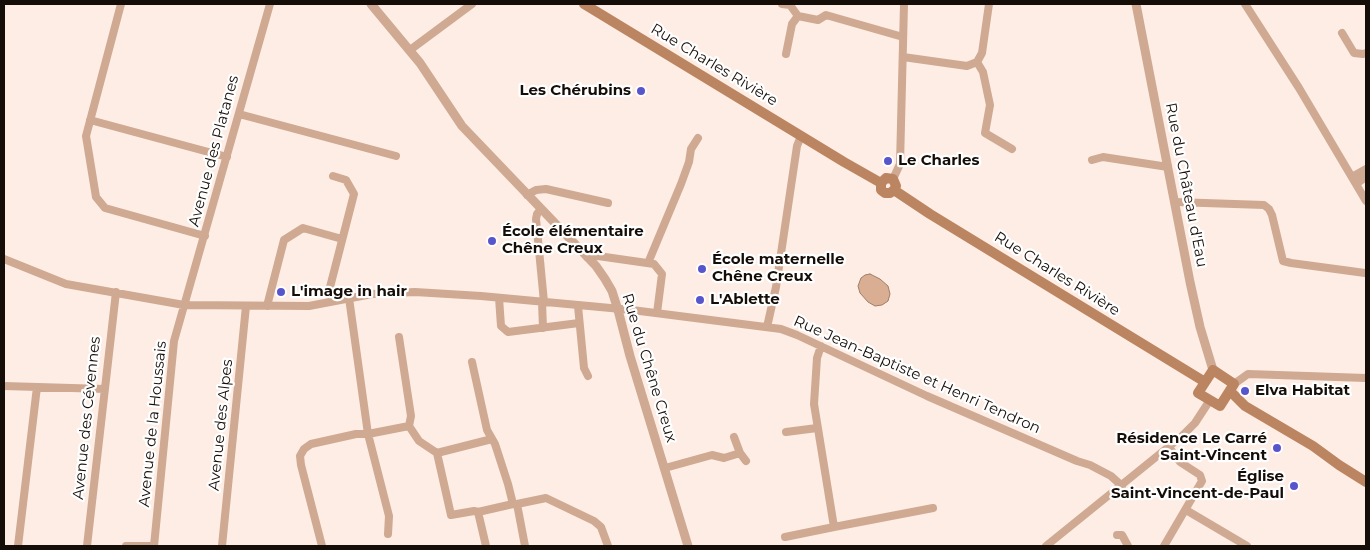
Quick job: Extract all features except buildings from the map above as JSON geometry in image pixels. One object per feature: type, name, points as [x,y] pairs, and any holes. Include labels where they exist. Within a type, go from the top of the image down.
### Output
[{"type":"main road","name":"Rue Charles Rivière","points":[[584,4],[881,183],[880,187],[885,193],[890,193],[894,190],[1205,382]]},
{"type":"main road","points":[[881,183],[886,178],[893,179],[896,183],[894,190]]},
{"type":"main road","points":[[1232,387],[1220,406],[1198,393],[1212,370],[1232,387],[1245,406]]},
{"type":"main road","points":[[1224,401],[1245,406],[1313,446],[1366,482]]},
{"type":"street","points":[[121,4],[86,136],[96,197],[105,208],[205,236]]},
{"type":"street","name":"Avenue des Platanes","points":[[184,305],[270,4]]},
{"type":"street","name":"Rue du Chêne Creux","points":[[370,4],[410,50],[462,126],[605,278],[612,291],[618,310],[630,356],[688,546]]},
{"type":"street","points":[[410,50],[472,4]]},
{"type":"street","points":[[782,4],[790,5],[798,16],[818,20],[826,15],[903,37]]},
{"type":"street","points":[[893,179],[900,164],[904,4]]},
{"type":"street","points":[[903,57],[967,66],[977,62],[982,53],[989,4]]},
{"type":"street","name":"Rue du Château d'Eau","points":[[1136,4],[1200,327],[1212,370]]},
{"type":"street","points":[[1245,4],[1299,88],[1366,201]]},
{"type":"street","points":[[786,54],[792,24],[798,16]]},
{"type":"street","points":[[1342,33],[1354,53],[1366,53]]},
{"type":"street","points":[[977,62],[982,72],[990,105],[986,133],[1012,149]]},
{"type":"street","points":[[239,114],[396,156]]},
{"type":"street","points":[[90,120],[227,157]]},
{"type":"street","points":[[767,327],[776,287],[797,146],[801,136]]},
{"type":"street","points":[[648,263],[681,184],[691,150],[698,138]]},
{"type":"street","points":[[1092,160],[1103,157],[1168,167]]},
{"type":"street","points":[[1354,180],[1366,169]]},
{"type":"street","points":[[330,302],[329,291],[354,194],[346,180],[333,176]]},
{"type":"street","points":[[1354,180],[1366,177]]},
{"type":"street","points":[[527,196],[536,190],[546,188],[608,203]]},
{"type":"street","points":[[1175,202],[1264,206],[1269,209],[1272,215],[1283,261],[1365,273]]},
{"type":"street","points":[[541,209],[536,219],[543,302],[543,328]]},
{"type":"street","points":[[267,306],[284,240],[303,228],[342,239]]},
{"type":"street","points":[[587,257],[595,256],[654,264],[662,272],[657,313]]},
{"type":"street","name":"Rue Jean-Baptiste et Henri Tendron","points":[[4,259],[66,284],[184,305],[309,306],[372,294],[415,292],[657,313],[767,327],[792,333],[927,396],[1077,462],[1095,468],[1111,476],[1122,486]]},
{"type":"street","name":"Avenue des Cévennes","points":[[87,546],[116,292]]},
{"type":"street","points":[[349,298],[368,434],[389,516],[388,534]]},
{"type":"street","points":[[499,298],[501,326],[508,332],[579,323]]},
{"type":"street","name":"Avenue de la Houssais","points":[[154,546],[174,341],[184,305]]},
{"type":"street","name":"Avenue des Alpes","points":[[222,546],[246,306]]},
{"type":"street","points":[[578,306],[584,368],[588,376]]},
{"type":"street","points":[[399,337],[411,416],[409,426],[419,441],[437,453],[451,515],[478,512],[546,498],[594,521],[601,527],[608,546]]},
{"type":"street","points":[[821,346],[816,362],[814,404],[816,428],[834,527]]},
{"type":"street","points":[[472,362],[487,430],[515,504],[525,546]]},
{"type":"street","points":[[1232,387],[1248,374],[1366,378]]},
{"type":"street","points":[[4,386],[105,389]]},
{"type":"street","points":[[18,546],[37,387]]},
{"type":"street","points":[[1050,545],[1169,447],[1195,423],[1210,400]]},
{"type":"street","points":[[322,546],[301,465],[301,454],[304,449],[312,444],[356,434],[368,434],[409,426]]},
{"type":"street","points":[[786,432],[816,428]]},
{"type":"street","points":[[734,437],[740,453],[746,461]]},
{"type":"street","points":[[437,453],[492,439]]},
{"type":"street","points":[[1164,546],[1200,487],[1202,479],[1200,475],[1180,462],[1169,447]]},
{"type":"street","points":[[665,468],[712,455],[724,458],[740,453]]},
{"type":"street","points":[[785,537],[933,508]]},
{"type":"street","points":[[1186,510],[1247,546]]},
{"type":"street","points":[[478,512],[486,546]]},
{"type":"street","points":[[1117,535],[1122,535],[1128,546]]},
{"type":"street","points":[[126,546],[154,546]]},
{"type":"shaded area","points":[[870,274],[888,286],[890,294],[888,301],[882,305],[875,306],[868,302],[860,293],[858,286],[861,278]]},
{"type":"place","name":"Les Chérubins","points":[[641,91]]},
{"type":"place","name":"Le Charles","points":[[888,161]]},
{"type":"place","name":"École élémentaire Chêne Creux","points":[[492,241]]},
{"type":"place","name":"École maternelle Chêne Creux","points":[[702,269]]},
{"type":"place","name":"L'image in hair","points":[[281,292]]},
{"type":"place","name":"L'Ablette","points":[[700,300]]},
{"type":"place","name":"Elva Habitat","points":[[1245,391]]},
{"type":"place","name":"Résidence Le Carré Saint-Vincent","points":[[1277,448]]},
{"type":"place","name":"Église Saint-Vincent-de-Paul","points":[[1294,486]]}]
